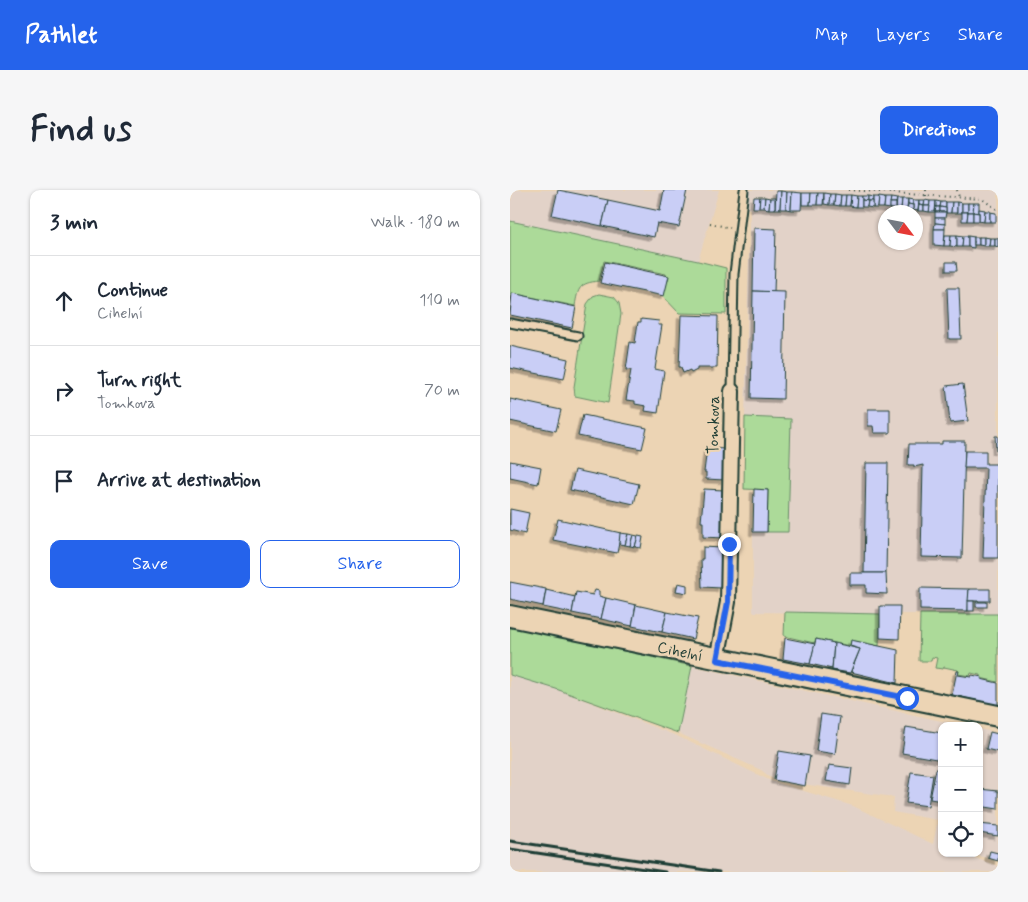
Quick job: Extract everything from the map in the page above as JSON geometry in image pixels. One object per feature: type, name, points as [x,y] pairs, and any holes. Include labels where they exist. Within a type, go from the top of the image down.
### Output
[{"type":"street","name":"Tomkova","points":[[717,660],[728,602],[732,390]]},
{"type":"street","name":"Cihelní","points":[[510,616],[717,660],[998,716]]},
{"type":"lane","name":"Tomkova","points":[[732,390],[734,274],[744,190]]},
{"type":"lane","points":[[510,323],[578,336]]},
{"type":"path","points":[[848,190],[889,191],[926,196],[982,199],[998,210]]},
{"type":"path","points":[[926,190],[926,196]]},
{"type":"path","points":[[957,190],[960,197]]},
{"type":"path","points":[[710,223],[738,230]]},
{"type":"shaded area","points":[[514,190],[719,190],[698,261],[510,221],[510,204]]},
{"type":"shaded area","points":[[748,190],[998,190],[998,614],[753,612],[753,532],[767,532],[791,419],[745,417],[750,209],[747,208]]},
{"type":"shaded area","points":[[692,666],[946,722],[938,722],[938,820],[893,812],[894,797],[774,780],[761,770],[678,733]]},
{"type":"shaded area","points":[[510,675],[556,689],[677,736],[771,781],[853,806],[933,844],[938,820],[938,857],[972,857],[998,866],[998,872],[510,872]]},
{"type":"shaded area","points":[[983,730],[998,733],[998,861],[983,857]]},
{"type":"green space","points":[[510,221],[726,268],[726,314],[679,313],[662,295],[666,274],[604,261],[599,281],[583,285],[577,295],[575,306],[511,293],[510,296]]},
{"type":"green space","points":[[599,294],[614,297],[619,303],[621,314],[608,403],[575,396],[574,387],[587,304],[593,296]]},
{"type":"green space","points":[[745,417],[791,419],[788,532],[767,532],[768,490],[744,489]]},
{"type":"green space","points":[[785,612],[880,614],[879,646],[851,641],[850,646],[816,639],[814,643],[784,636]]},
{"type":"green space","points":[[920,614],[998,614],[998,682],[980,678],[980,675],[971,673],[970,676],[958,674],[958,670],[944,667],[943,669],[935,668],[937,658],[932,657],[931,661],[919,661]]},
{"type":"green space","points":[[510,626],[692,666],[678,733],[556,689],[510,675]]},
{"type":"building","points":[[558,190],[608,200],[602,226],[552,215]]},
{"type":"building","points":[[664,190],[687,190],[679,227],[657,223],[654,237],[602,226],[608,200],[660,211]]},
{"type":"building","points":[[776,191],[781,191],[780,209],[775,209]]},
{"type":"building","points":[[781,191],[787,192],[786,209],[780,209]]},
{"type":"building","points":[[787,192],[792,192],[791,210],[786,209]]},
{"type":"building","points":[[792,192],[802,193],[801,210],[791,210]]},
{"type":"building","points":[[802,193],[811,193],[810,205],[802,205]]},
{"type":"building","points":[[811,193],[818,193],[817,205],[810,205]]},
{"type":"building","points":[[818,193],[824,193],[823,205],[817,205]]},
{"type":"building","points":[[824,193],[830,194],[829,205],[824,204]]},
{"type":"building","points":[[830,194],[835,194],[834,205],[829,205]]},
{"type":"building","points":[[835,194],[841,195],[840,206],[834,205]]},
{"type":"building","points":[[841,195],[846,195],[845,206],[840,206]]},
{"type":"building","points":[[846,195],[851,195],[850,206],[845,206]]},
{"type":"building","points":[[851,195],[857,196],[856,207],[850,206]]},
{"type":"building","points":[[857,196],[862,196],[862,207],[856,207]]},
{"type":"building","points":[[862,196],[868,196],[868,201],[862,200]]},
{"type":"building","points":[[868,196],[873,197],[873,201],[868,201]]},
{"type":"building","points":[[754,197],[760,197],[759,208],[753,208]]},
{"type":"building","points":[[760,197],[765,197],[764,208],[759,208]]},
{"type":"building","points":[[765,197],[770,198],[769,209],[764,208]]},
{"type":"building","points":[[873,197],[879,197],[878,208],[873,208]]},
{"type":"building","points":[[879,197],[885,198],[884,205],[878,205]]},
{"type":"building","points":[[770,198],[775,198],[775,209],[769,209]]},
{"type":"building","points":[[885,198],[891,198],[890,205],[884,205]]},
{"type":"building","points":[[891,198],[897,199],[896,203],[890,203]]},
{"type":"building","points":[[897,199],[902,199],[901,205],[896,205]]},
{"type":"building","points":[[902,199],[908,199],[907,205],[901,205]]},
{"type":"building","points":[[908,199],[913,200],[913,205],[908,204]]},
{"type":"building","points":[[862,200],[868,201],[867,207],[862,207]]},
{"type":"building","points":[[913,200],[919,200],[919,205],[913,205]]},
{"type":"building","points":[[919,200],[925,200],[924,206],[919,205]]},
{"type":"building","points":[[925,200],[930,201],[930,206],[924,206]]},
{"type":"building","points":[[868,201],[873,201],[873,208],[867,207]]},
{"type":"building","points":[[930,201],[936,201],[935,212],[929,212]]},
{"type":"building","points":[[936,201],[941,202],[940,207],[936,207]]},
{"type":"building","points":[[941,202],[946,202],[946,208],[940,207]]},
{"type":"building","points":[[946,202],[952,202],[951,213],[946,213]]},
{"type":"building","points":[[952,202],[957,202],[957,213],[951,213]]},
{"type":"building","points":[[957,202],[962,203],[962,213],[957,213]]},
{"type":"building","points":[[962,203],[968,203],[968,212],[962,212]]},
{"type":"building","points":[[968,203],[974,203],[973,212],[968,212]]},
{"type":"building","points":[[974,203],[979,203],[979,213],[973,212]]},
{"type":"building","points":[[924,206],[930,206],[929,212],[924,211]]},
{"type":"building","points":[[936,207],[940,207],[940,212],[935,212]]},
{"type":"building","points":[[940,207],[946,208],[946,212],[940,212]]},
{"type":"building","points":[[979,209],[985,210],[984,222],[979,221]]},
{"type":"building","points":[[985,211],[990,211],[990,222],[984,222]]},
{"type":"building","points":[[935,212],[946,212],[945,218],[935,218]]},
{"type":"building","points":[[962,212],[968,212],[967,221],[962,221]]},
{"type":"building","points":[[968,212],[973,212],[973,221],[967,221]]},
{"type":"building","points":[[973,212],[979,213],[979,221],[973,221]]},
{"type":"building","points":[[990,212],[996,213],[996,222],[990,222]]},
{"type":"building","points":[[935,218],[945,218],[945,224],[935,223]]},
{"type":"building","points":[[935,223],[945,224],[945,229],[934,229]]},
{"type":"building","points":[[754,228],[776,229],[774,292],[753,291]]},
{"type":"building","points":[[934,229],[945,229],[944,246],[934,245]]},
{"type":"building","points":[[945,235],[951,235],[950,246],[944,246]]},
{"type":"building","points":[[951,235],[957,235],[957,247],[950,246]]},
{"type":"building","points":[[957,235],[963,236],[962,247],[957,247]]},
{"type":"building","points":[[963,236],[968,236],[968,247],[962,247]]},
{"type":"building","points":[[968,236],[974,237],[974,248],[968,247]]},
{"type":"building","points":[[974,237],[979,237],[979,245],[974,245]]},
{"type":"building","points":[[979,237],[984,237],[984,246],[979,245]]},
{"type":"building","points":[[984,237],[990,238],[989,246],[984,246]]},
{"type":"building","points":[[990,238],[995,238],[995,246],[989,246]]},
{"type":"building","points":[[995,238],[998,238],[998,247],[995,246]]},
{"type":"building","points":[[605,262],[669,276],[664,296],[600,283]]},
{"type":"building","points":[[946,262],[956,262],[957,271],[946,271]]},
{"type":"building","points":[[947,288],[959,288],[961,339],[949,339]]},
{"type":"building","points":[[753,291],[785,292],[783,399],[751,398]]},
{"type":"building","points":[[512,293],[576,307],[572,328],[510,315]]},
{"type":"building","points":[[681,315],[718,316],[717,368],[697,368],[697,370],[691,373],[690,370],[683,373],[681,367],[679,367]]},
{"type":"building","points":[[641,319],[659,321],[658,325],[662,325],[655,369],[664,371],[658,413],[645,411],[646,406],[635,404],[635,401],[626,400],[631,370],[626,370],[630,342],[635,343],[638,322],[641,322]]},
{"type":"building","points":[[510,346],[568,359],[564,379],[510,368]]},
{"type":"building","points":[[963,384],[968,421],[950,423],[946,386]]},
{"type":"building","points":[[510,399],[561,410],[556,431],[510,421]]},
{"type":"building","points":[[868,409],[890,409],[890,433],[874,433],[873,426],[868,426]]},
{"type":"building","points":[[583,415],[647,428],[642,449],[578,436]]},
{"type":"building","points":[[995,436],[998,436],[998,451],[996,451]]},
{"type":"building","points":[[942,441],[965,441],[962,558],[921,557],[923,465],[914,467],[914,465],[908,465],[909,444],[942,444]]},
{"type":"building","points":[[707,448],[725,449],[724,480],[706,479],[706,472],[704,472]]},
{"type":"building","points":[[965,451],[986,451],[986,464],[998,464],[998,558],[983,558],[986,468],[964,468]]},
{"type":"building","points":[[510,461],[541,467],[538,484],[510,478]]},
{"type":"building","points":[[866,463],[888,463],[886,573],[864,573]]},
{"type":"building","points":[[575,470],[639,484],[634,504],[570,490]]},
{"type":"building","points":[[704,489],[724,490],[723,538],[703,537],[703,522],[701,522]]},
{"type":"building","points":[[754,489],[768,490],[767,532],[753,532]]},
{"type":"building","points":[[510,509],[529,513],[525,534],[510,530]]},
{"type":"building","points":[[558,519],[621,533],[617,553],[553,540]]},
{"type":"building","points":[[620,533],[628,534],[625,545],[619,544]]},
{"type":"building","points":[[628,534],[633,535],[630,546],[625,545]]},
{"type":"building","points":[[633,535],[638,536],[635,547],[630,546]]},
{"type":"building","points":[[638,536],[643,537],[641,548],[635,547]]},
{"type":"building","points":[[703,547],[722,548],[723,571],[721,571],[721,588],[702,587],[701,559],[703,559]]},
{"type":"building","points":[[850,573],[886,573],[887,594],[866,593],[866,585],[850,585]]},
{"type":"building","points":[[510,582],[546,589],[543,606],[510,599]]},
{"type":"building","points":[[678,583],[687,585],[687,593],[676,591]]},
{"type":"building","points":[[920,588],[969,589],[968,611],[920,610]]},
{"type":"building","points":[[969,589],[990,589],[990,601],[968,601]]},
{"type":"building","points":[[546,590],[575,597],[572,613],[543,607]]},
{"type":"building","points":[[595,590],[599,591],[599,596],[606,598],[601,619],[572,613],[576,592],[593,595]]},
{"type":"building","points":[[606,598],[636,605],[632,626],[601,619]]},
{"type":"building","points":[[968,601],[974,601],[974,611],[968,611]]},
{"type":"building","points":[[976,602],[987,602],[987,607],[976,607]]},
{"type":"building","points":[[636,605],[667,612],[662,632],[632,626]]},
{"type":"building","points":[[880,606],[900,606],[899,639],[880,638]]},
{"type":"building","points":[[667,612],[698,618],[693,639],[662,632]]},
{"type":"building","points":[[785,638],[815,644],[810,664],[783,659]]},
{"type":"building","points":[[816,639],[834,643],[832,669],[810,664]]},
{"type":"building","points":[[851,640],[898,650],[897,683],[851,672],[860,649],[850,646]]},
{"type":"building","points":[[834,643],[860,649],[850,673],[832,670]]},
{"type":"building","points":[[957,671],[959,671],[958,675],[982,677],[981,679],[998,683],[998,705],[952,695]]},
{"type":"building","points":[[821,714],[840,717],[835,754],[816,751]]},
{"type":"building","points":[[906,727],[938,732],[938,759],[902,753]]},
{"type":"building","points":[[990,732],[998,734],[998,752],[986,749]]},
{"type":"building","points":[[779,751],[810,756],[805,786],[774,780]]},
{"type":"building","points":[[829,765],[852,768],[850,785],[826,781]]},
{"type":"building","points":[[936,769],[938,769],[938,800],[930,799]]},
{"type":"building","points":[[911,772],[933,775],[928,806],[906,803]]},
{"type":"building","points":[[983,789],[998,791],[998,809],[983,807]]},
{"type":"building","points":[[983,824],[998,826],[998,836],[983,834]]},
{"type":"building","points":[[990,851],[998,853],[998,861],[988,858]]},
{"type":"railway","points":[[510,841],[719,872]]},
{"type":"railway","points":[[510,849],[665,872]]},
{"type":"route","points":[[729,544],[728,602],[717,660],[907,698]]}]
